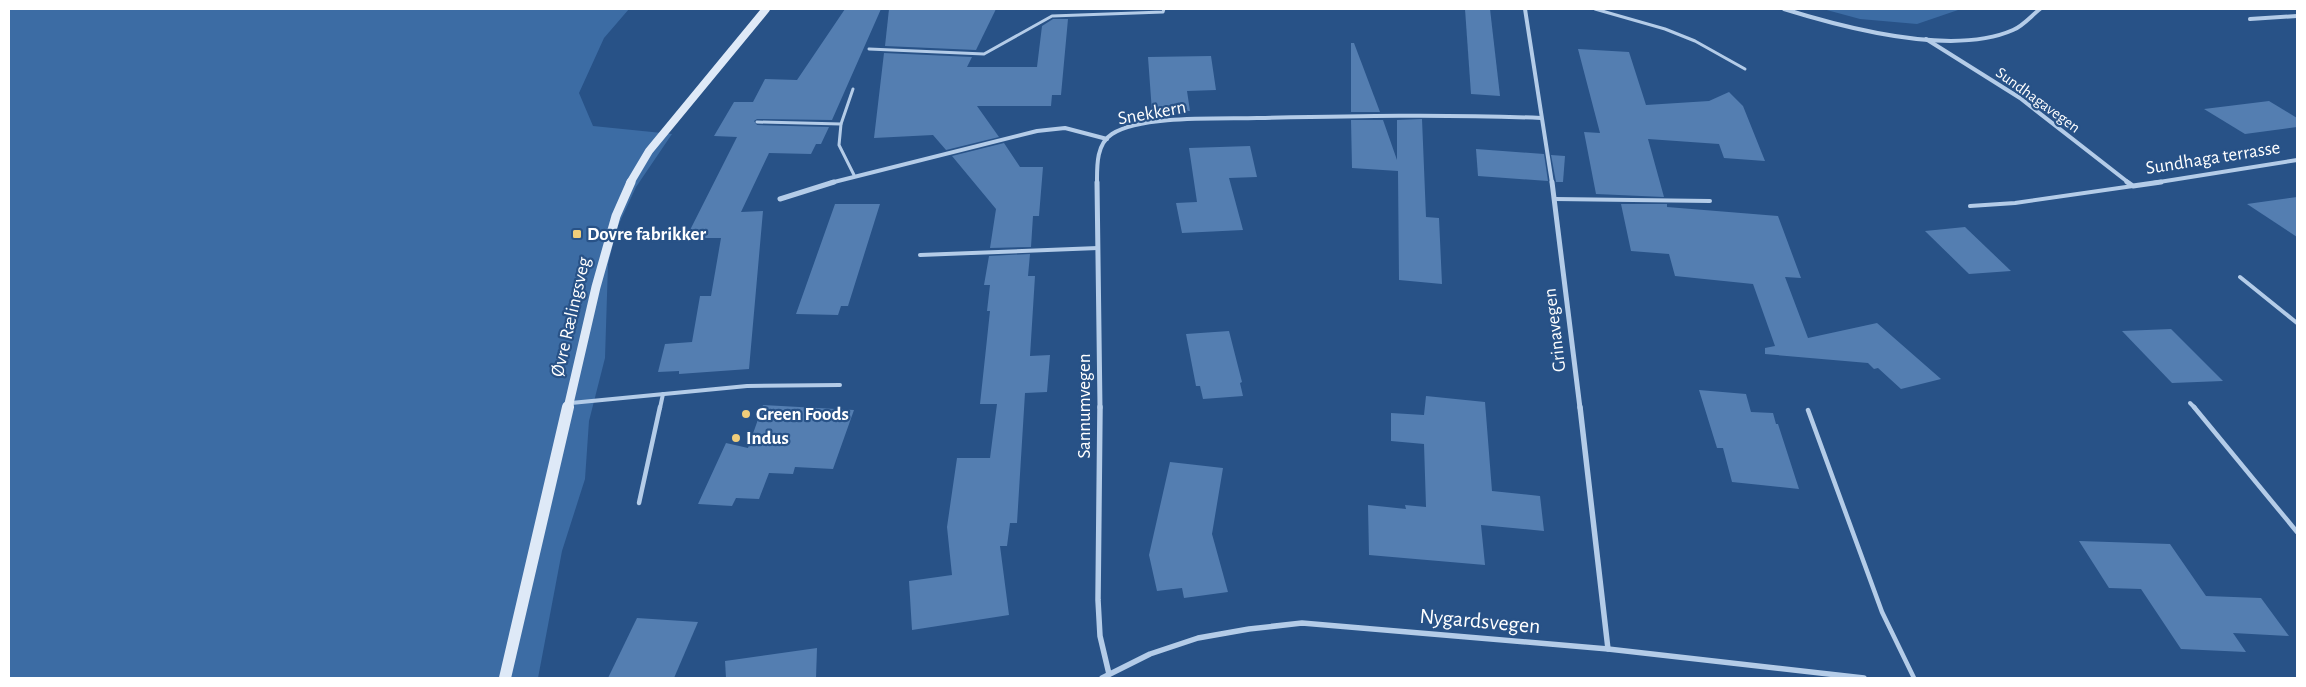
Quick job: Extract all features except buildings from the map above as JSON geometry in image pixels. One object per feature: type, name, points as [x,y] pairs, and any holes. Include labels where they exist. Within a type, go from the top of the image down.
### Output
[{"type":"main road","name":"Øvre Rælingsveg","points":[[505,678],[605,250],[616,216],[629,185],[662,133],[766,9]]},
{"type":"street","name":"Grinavegen","points":[[1525,9],[1540,118],[1555,199],[1608,649]]},
{"type":"street","points":[[1784,9],[1818,20],[1926,39],[1975,40],[2013,30],[2040,9]]},
{"type":"street","points":[[2250,19],[2297,16]]},
{"type":"street","name":"Sundhagavegen","points":[[1926,39],[2020,98],[2133,186]]},
{"type":"street","name":"Snekkern","points":[[780,198],[854,175],[987,141],[1051,128],[1078,130],[1107,139],[1114,134],[1146,126],[1210,120],[1487,115],[1540,118]]},
{"type":"street","name":"Sannumvegen","points":[[1107,139],[1098,157],[1098,600],[1100,636],[1109,674]]},
{"type":"street","name":"Sundhaga terrasse","points":[[2133,186],[2297,160]]},
{"type":"street","name":"Nygardsvegen","points":[[1102,678],[1146,655],[1210,634],[1302,623],[1608,649],[1864,678]]},
{"type":"lane","points":[[869,49],[984,54],[1052,16],[1163,12],[1164,9]]},
{"type":"lane","points":[[1595,9],[1665,28],[1695,41],[1745,69]]},
{"type":"lane","points":[[853,89],[841,124],[839,145],[854,175]]},
{"type":"lane","points":[[757,122],[841,124]]},
{"type":"lane","points":[[1970,206],[2015,203],[2133,186]]},
{"type":"lane","points":[[1555,199],[1710,201]]},
{"type":"lane","points":[[920,255],[1098,248]]},
{"type":"lane","points":[[2240,277],[2297,323]]},
{"type":"lane","points":[[569,404],[747,386],[840,385]]},
{"type":"lane","points":[[639,503],[663,394]]},
{"type":"lane","points":[[2190,403],[2233,452],[2297,532]]},
{"type":"lane","points":[[1808,410],[1882,612],[1914,678]]},
{"type":"shaded area","points":[[9,9],[629,9],[604,38],[579,93],[593,126],[672,134],[636,187],[617,228],[608,264],[605,358],[589,421],[585,479],[562,551],[538,678],[9,678]]},
{"type":"shaded area","points":[[1823,9],[1961,9],[1917,24],[1860,19]]},
{"type":"place","name":"Dovre fabrikker","points":[[577,234]]},
{"type":"place","name":"Green Foods","points":[[746,414]]},
{"type":"place","name":"Indus","points":[[736,438]]}]
